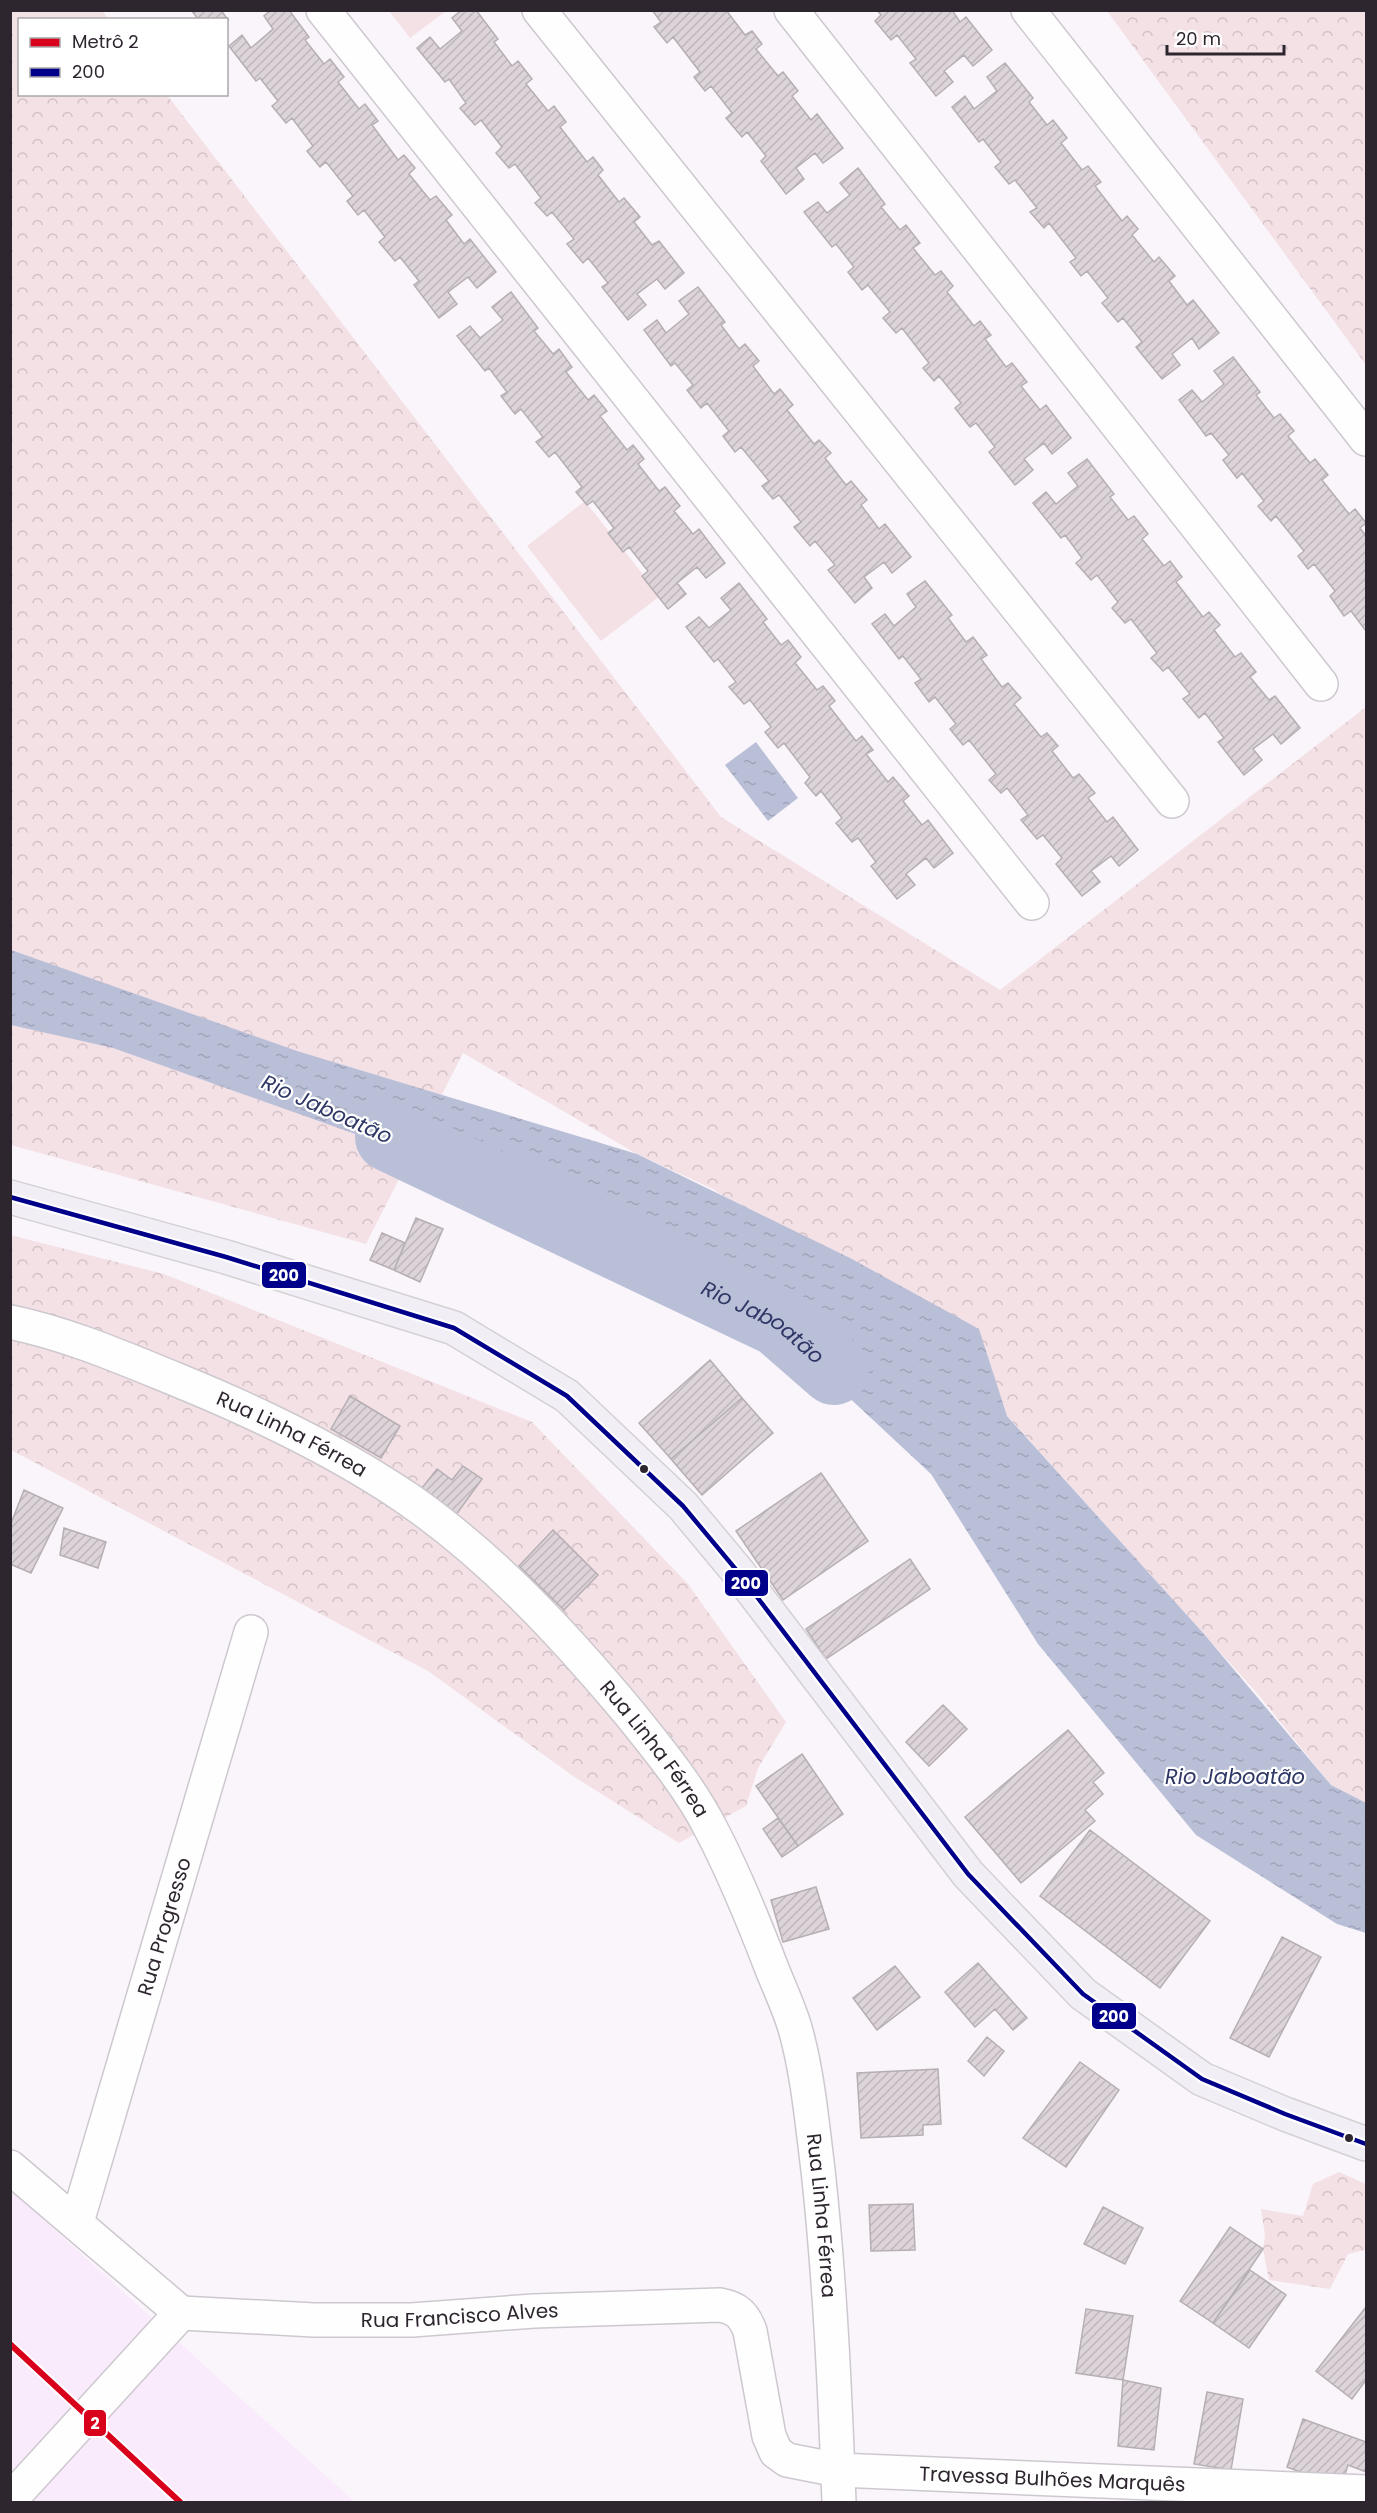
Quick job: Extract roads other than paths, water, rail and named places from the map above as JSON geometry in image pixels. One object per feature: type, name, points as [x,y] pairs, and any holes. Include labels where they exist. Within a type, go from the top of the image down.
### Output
[{"type":"main road","points":[[10,1197],[226,1257],[454,1328],[567,1396],[683,1506],[738,1572],[968,1874],[1083,1994],[1202,2079],[1285,2114],[1366,2144]]},
{"type":"street","points":[[323,10],[1032,903]]},
{"type":"street","points":[[538,10],[1172,801]]},
{"type":"street","points":[[791,10],[1321,684]]},
{"type":"street","points":[[1028,10],[1366,439]]},
{"type":"street","name":"Rua Linha Férrea","points":[[10,1322],[38,1328],[106,1351],[206,1392],[299,1435],[407,1498],[470,1546],[541,1613],[606,1685],[661,1753],[711,1828],[754,1921],[795,2029],[810,2105],[823,2215],[839,2502]]},
{"type":"street","name":"Rua Progresso","points":[[77,2222],[251,1632]]},
{"type":"street","points":[[10,2167],[77,2222],[172,2322],[10,2500]]},
{"type":"street","name":"Rua Francisco Alves","points":[[172,2322],[412,2320],[534,2311],[720,2305],[737,2310],[745,2319],[750,2331],[766,2427],[776,2452]]},
{"type":"street","name":"Travessa Bulhões Marquês","points":[[776,2452],[787,2460],[838,2470],[1366,2492]]},
{"type":"water","points":[[756,742],[798,798],[768,821],[725,765]]},
{"type":"water","name":"Rio Jaboatão","points":[[11,950],[297,1051],[637,1154],[850,1258],[979,1329],[1007,1416],[1204,1634],[1331,1785],[1366,1803],[1366,1933],[1337,1924],[1196,1835],[1038,1644],[931,1474],[696,1255],[113,1048],[11,1025]]},
{"type":"waterway","name":"Rio Jaboatão","points":[[390,1137],[779,1322],[834,1370]]},
{"type":"metro line","name":"2","points":[[10,2344],[180,2502]]}]
